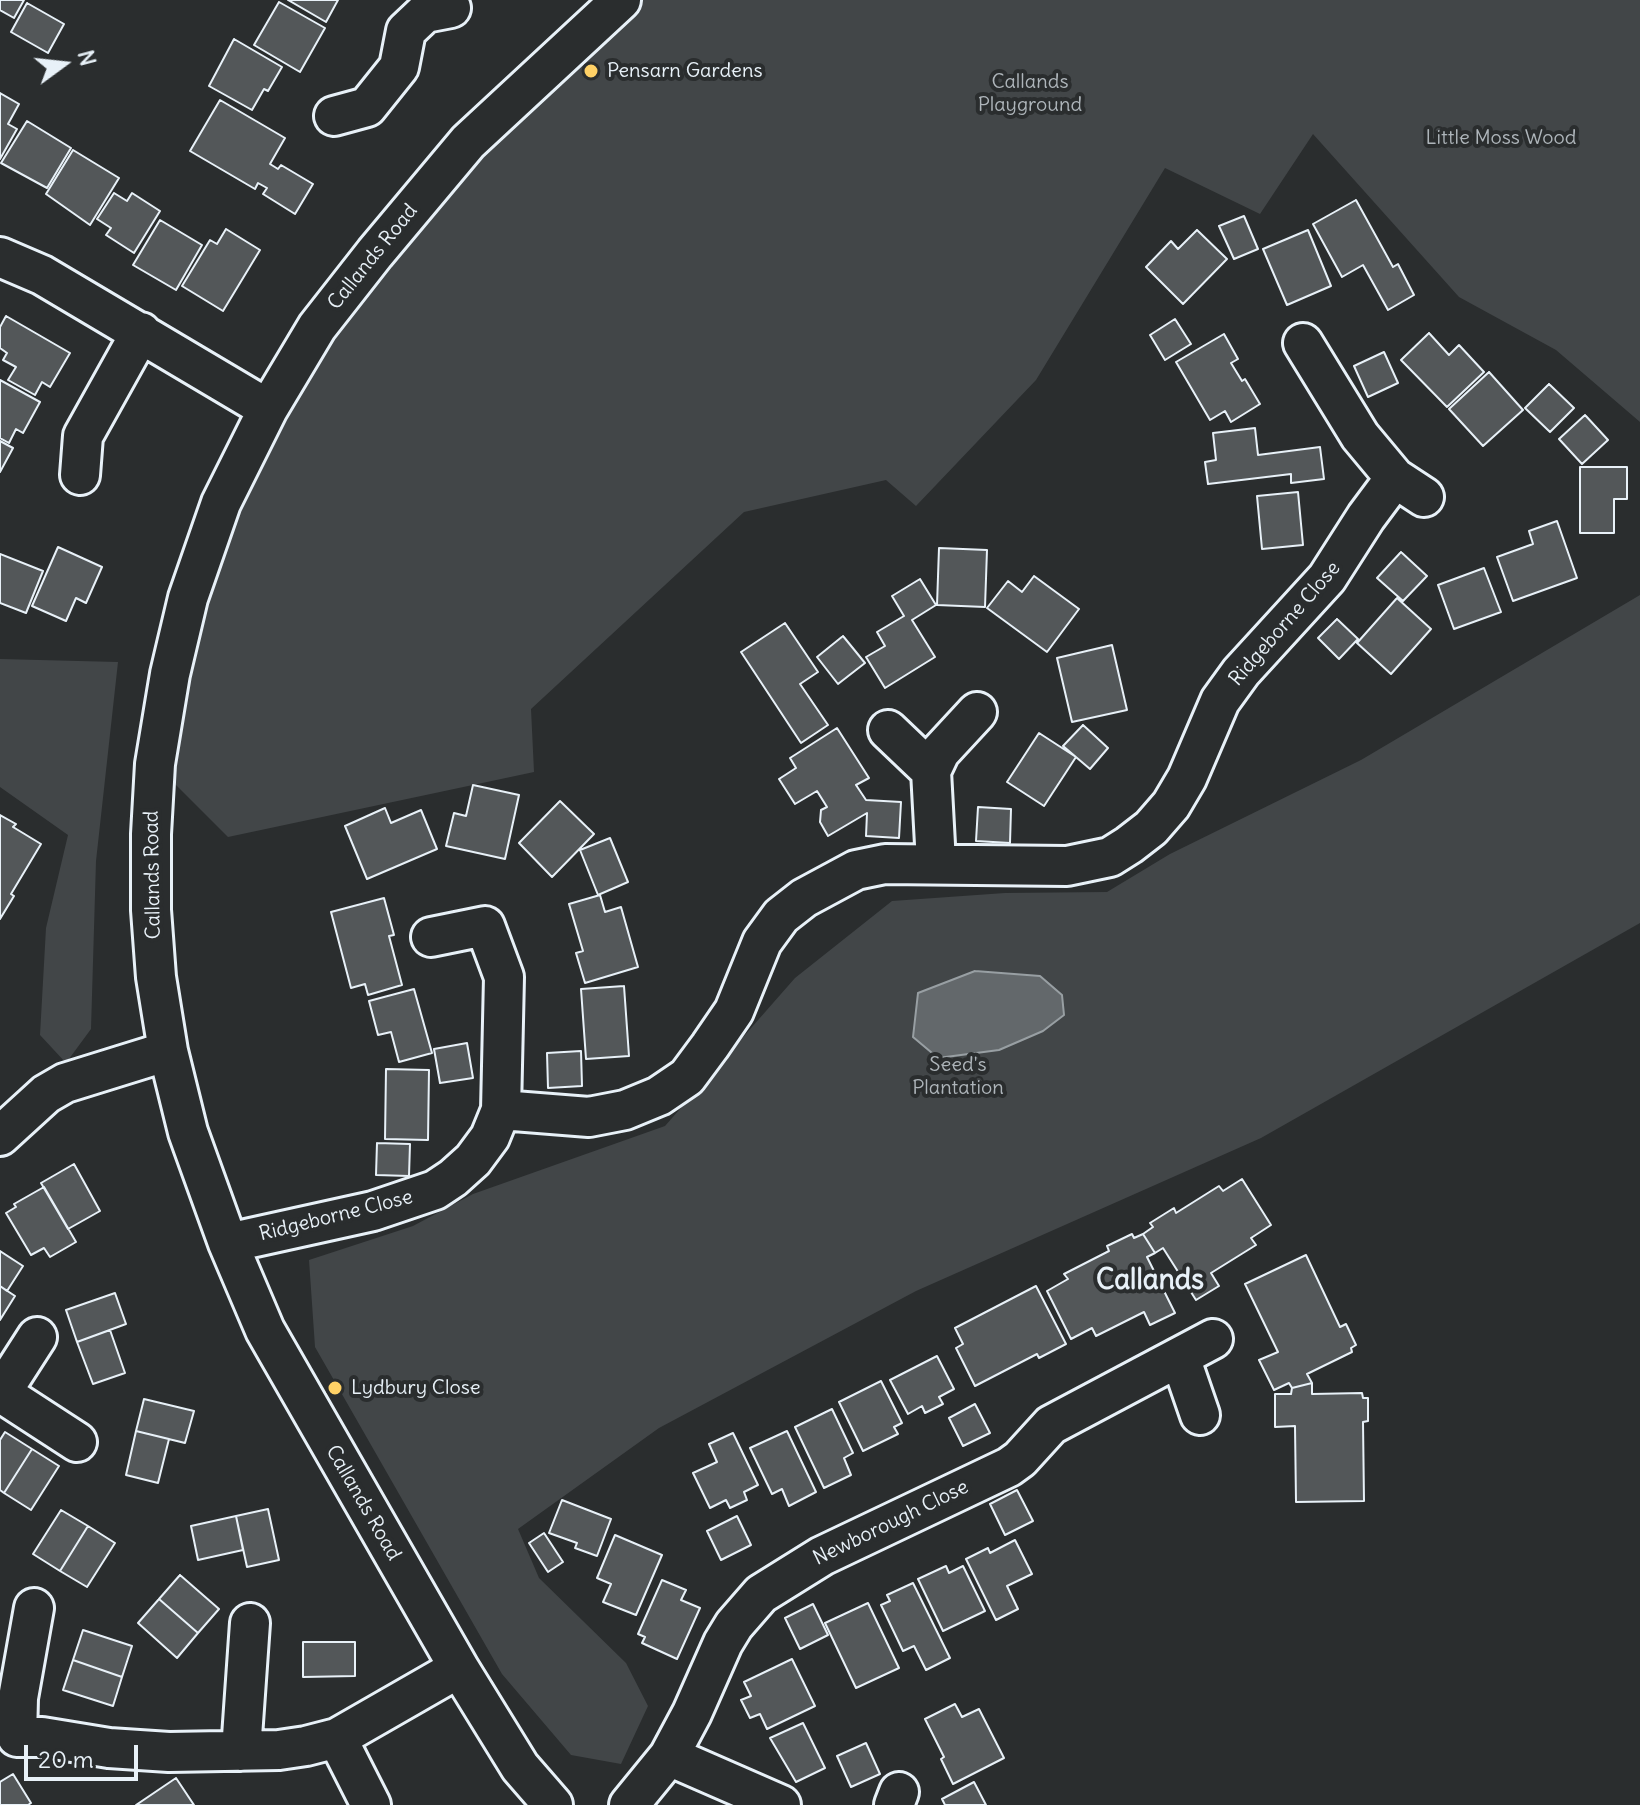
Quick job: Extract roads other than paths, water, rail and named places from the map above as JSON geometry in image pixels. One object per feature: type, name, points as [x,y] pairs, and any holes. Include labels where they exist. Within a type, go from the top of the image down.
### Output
[{"type":"street","name":"Callands Road","points":[[553,1805],[520,1767],[459,1668],[265,1330],[228,1243],[188,1132],[168,1051],[156,977],[151,910],[151,834],[155,764],[170,674],[188,598],[221,503],[268,409],[317,327],[468,142],[621,0]]},
{"type":"street","points":[[334,116],[367,107],[399,67],[406,31],[432,7]]},
{"type":"street","points":[[0,257],[42,275],[268,409]]},
{"type":"street","points":[[80,475],[83,436],[141,332]]},
{"type":"street","name":"Ridgeborne Close","points":[[501,1110],[589,1117],[625,1110],[659,1096],[687,1077],[734,1011],[762,942],[781,916],[804,898],[856,870],[885,864],[1067,866],[1092,863],[1110,857],[1151,828],[1171,805],[1187,778],[1220,701],[1241,672],[1327,578],[1366,517],[1410,488],[1360,436],[1303,343]]},
{"type":"street","points":[[936,863],[931,771],[940,752],[977,712]]},
{"type":"street","points":[[888,730],[931,771]]},
{"type":"street","name":"Ridgeborne Close","points":[[228,1243],[373,1211],[435,1190],[473,1160],[490,1137],[501,1110],[504,977],[485,926],[431,937]]},
{"type":"street","points":[[7,1118],[65,1083],[168,1051]]},
{"type":"street","points":[[37,1337],[1,1392],[77,1442]]},
{"type":"street","name":"Newborough Close","points":[[629,1805],[669,1756],[723,1643],[761,1594],[822,1556],[1009,1467],[1051,1425],[1213,1339]]},
{"type":"street","points":[[1180,1357],[1200,1415]]},
{"type":"street","points":[[34,1608],[8,1738],[42,1737],[109,1748],[169,1752],[306,1746],[337,1738],[459,1668]]},
{"type":"street","points":[[241,1751],[250,1623]]},
{"type":"street","points":[[337,1738],[371,1805]]},
{"type":"street","points":[[669,1756],[781,1805]]},
{"type":"place","name":"Pensarn Gardens","points":[[591,71]]},
{"type":"place","name":"Lydbury Close","points":[[335,1388]]},
{"type":"district","name":"Callands","points":[[1150,1281]]},
{"type":"park label","name":"Callands Playground","points":[[1030,94]]},
{"type":"park label","name":"Little Moss Wood","points":[[1501,138]]},
{"type":"park label","name":"Seed's Plantation","points":[[958,1076]]}]
